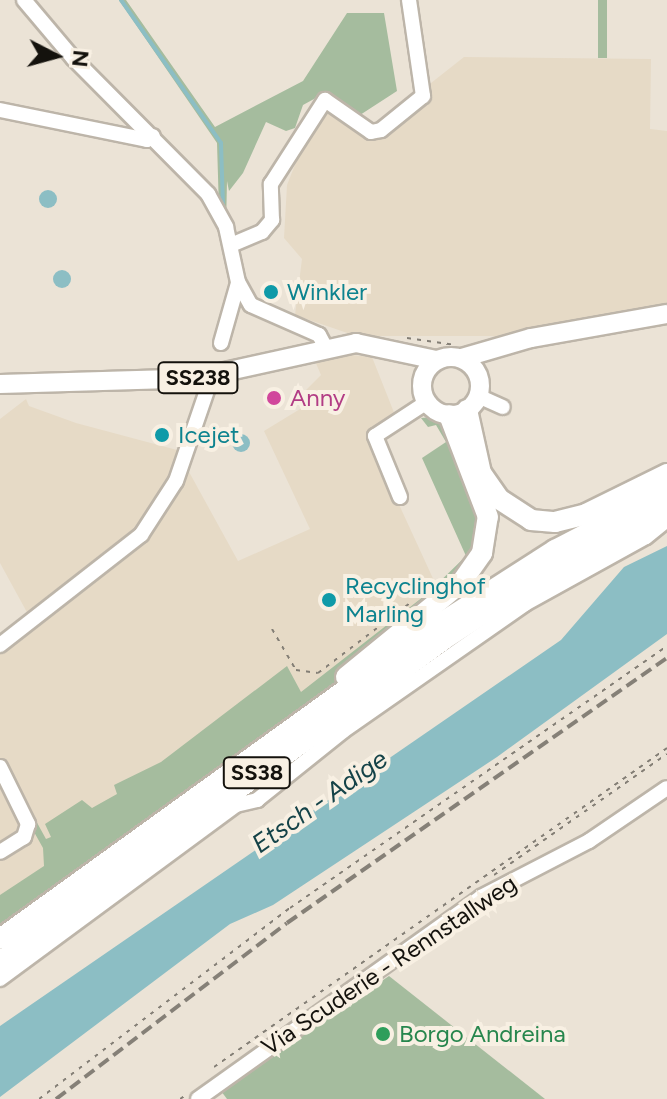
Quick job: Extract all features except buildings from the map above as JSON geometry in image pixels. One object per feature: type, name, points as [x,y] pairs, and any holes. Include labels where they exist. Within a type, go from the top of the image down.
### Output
[{"type":"highway","points":[[469,401],[481,473],[499,499],[531,520],[555,522],[586,514],[667,474]]},
{"type":"highway","points":[[310,715],[376,648],[461,583],[482,553],[488,517],[469,401]]},
{"type":"highway","name":"SS38","points":[[0,939],[310,715],[555,550],[667,492]]},
{"type":"highway","name":"SS38","points":[[0,962],[280,757],[518,591],[667,512]]},
{"type":"main road","name":"SS238","points":[[0,384],[212,376],[356,343],[436,360],[462,358],[531,338],[667,314]]},
{"type":"main road","points":[[469,401],[502,348]]},
{"type":"main road","points":[[390,350],[424,393],[469,401]]},
{"type":"main road","points":[[462,358],[469,401]]},
{"type":"main road","points":[[424,393],[436,360]]},
{"type":"street","points":[[24,0],[73,58],[208,194],[231,245],[242,295],[261,314],[311,330],[326,348]]},
{"type":"street","points":[[231,245],[262,232],[272,220],[271,184],[325,100],[371,132],[381,130],[423,96],[409,0]]},
{"type":"street","points":[[0,110],[147,140],[153,136]]},
{"type":"street","points":[[221,343],[238,282]]},
{"type":"street","points":[[0,645],[141,535],[176,481],[212,376]]},
{"type":"street","points":[[400,497],[375,436],[424,393]]},
{"type":"street","points":[[469,401],[503,407]]},
{"type":"street","points":[[236,805],[257,800],[343,731],[525,604],[646,537],[667,520]]},
{"type":"street","points":[[0,979],[236,805],[273,775],[280,757]]},
{"type":"street","points":[[0,767],[28,824],[24,837],[0,852]]},
{"type":"street","name":"Via Scuderie - Rennstallweg","points":[[198,1099],[481,897],[589,841],[667,788]]},
{"type":"path","points":[[272,629],[296,670],[318,673],[420,595]]},
{"type":"path","points":[[39,1099],[290,908],[667,646]]},
{"type":"path","points":[[214,1067],[667,748]]},
{"type":"path","points":[[502,863],[505,867]]},
{"type":"shaded area","points":[[464,57],[651,59],[650,129],[667,131],[667,314],[514,343],[492,336],[356,336],[295,315],[302,259],[284,238],[287,185],[323,94],[374,128]]},
{"type":"shaded area","points":[[351,355],[372,357],[395,415],[367,435],[442,598],[0,930],[0,641],[29,616],[0,563],[0,419],[26,399],[29,406],[76,423],[177,450],[238,561],[310,529],[264,431],[305,406],[302,394],[321,375],[315,361]]},
{"type":"green space","points":[[119,0],[126,0],[215,127],[303,81],[347,13],[384,13],[397,91],[360,115],[374,128],[323,94],[303,105],[295,128],[286,131],[266,122],[243,173],[229,191],[227,181],[226,227],[219,210],[217,143]]},
{"type":"green space","points":[[598,0],[607,0],[607,58],[598,58]]},
{"type":"green space","points":[[421,418],[441,420],[474,484],[482,554],[310,715],[0,930],[0,895],[44,866],[43,848],[29,823],[35,819],[46,839],[51,837],[45,824],[82,800],[92,808],[117,794],[114,785],[161,762],[287,666],[301,692],[428,593],[466,556],[422,458],[446,442],[436,425],[428,427]]},
{"type":"green space","name":"Borgo Andreina","points":[[389,976],[545,1099],[227,1099],[221,1091]]},
{"type":"water","points":[[44,190],[52,190],[57,199],[55,206],[44,208],[39,203],[39,195]]},
{"type":"water","points":[[58,270],[66,270],[71,279],[69,286],[58,288],[53,283],[53,275]]},
{"type":"water","points":[[241,434],[250,443],[241,452],[232,443]]},
{"type":"water","points":[[667,546],[667,634],[497,757],[273,905],[230,924],[0,1097],[0,1026],[561,640],[624,567]]},
{"type":"waterway","points":[[121,0],[221,143],[223,206]]},
{"type":"railway","points":[[56,1099],[287,923],[667,658]]},
{"type":"place","name":"Winkler","points":[[271,292]]},
{"type":"place","name":"Anny","points":[[274,398]]},
{"type":"place","name":"Icejet","points":[[162,435]]},
{"type":"place","name":"Recyclinghof Marling","points":[[329,600]]},
{"type":"place","name":"Borgo Andreina","points":[[383,1034]]},
{"type":"water label","name":"Etsch - Adige","points":[[320,802]]}]
